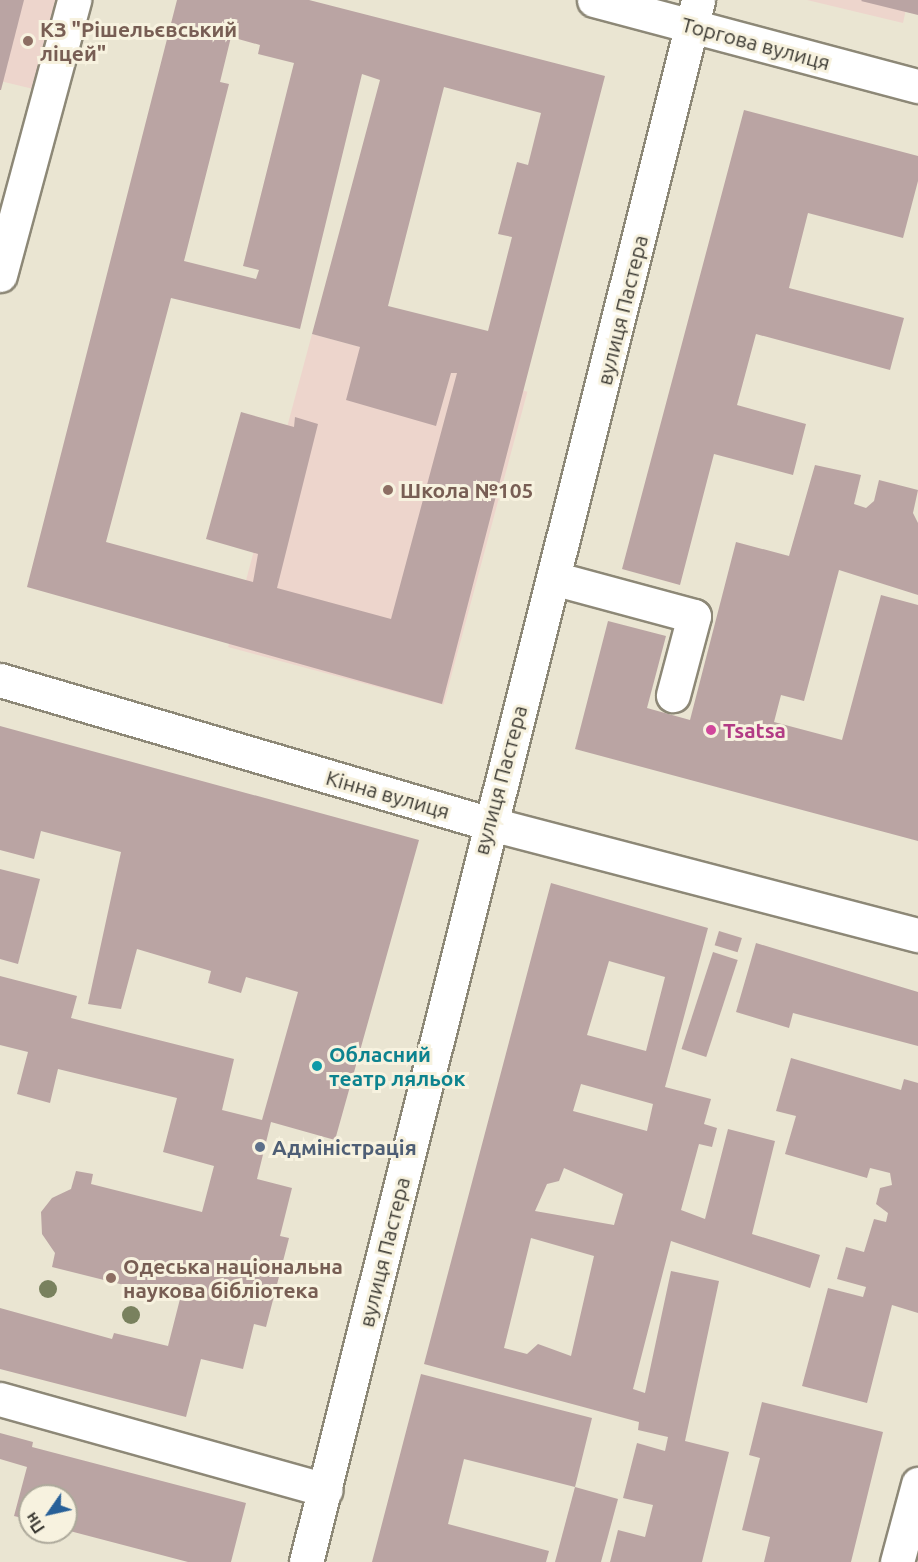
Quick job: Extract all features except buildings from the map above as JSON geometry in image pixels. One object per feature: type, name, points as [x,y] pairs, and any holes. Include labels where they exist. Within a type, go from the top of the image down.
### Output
[{"type":"street","points":[[0,274],[74,0]]},
{"type":"street","name":"Торгова вулиця","points":[[594,0],[694,13],[918,86]]},
{"type":"street","name":"вулиця Пастера","points":[[306,1562],[326,1490],[487,823],[553,578],[694,13]]},
{"type":"street","points":[[553,578],[694,616],[674,695]]},
{"type":"street","name":"Кінна вулиця","points":[[0,680],[487,823],[918,935]]},
{"type":"street","points":[[0,1399],[326,1490]]},
{"type":"street","points":[[897,1562],[918,1484]]},
{"type":"shaded area","name":"КЗ \"Рішельєвський ліцей\"","points":[[0,0],[65,0],[46,92],[0,81]]},
{"type":"shaded area","points":[[807,0],[908,0],[903,23]]},
{"type":"shaded area","name":"Школа №105","points":[[312,334],[527,392],[444,705],[228,647]]},
{"type":"place","name":"КЗ \"Рішельєвський ліцей\"","points":[[28,41]]},
{"type":"place","name":"Школа №105","points":[[388,490]]},
{"type":"place","name":"Tsatsa","points":[[711,730]]},
{"type":"place","name":"Обласний театр ляльок","points":[[317,1066]]},
{"type":"place","name":"Адміністрація","points":[[260,1147]]},
{"type":"place","name":"Одеська національна наукова бібліотека","points":[[111,1278]]}]
